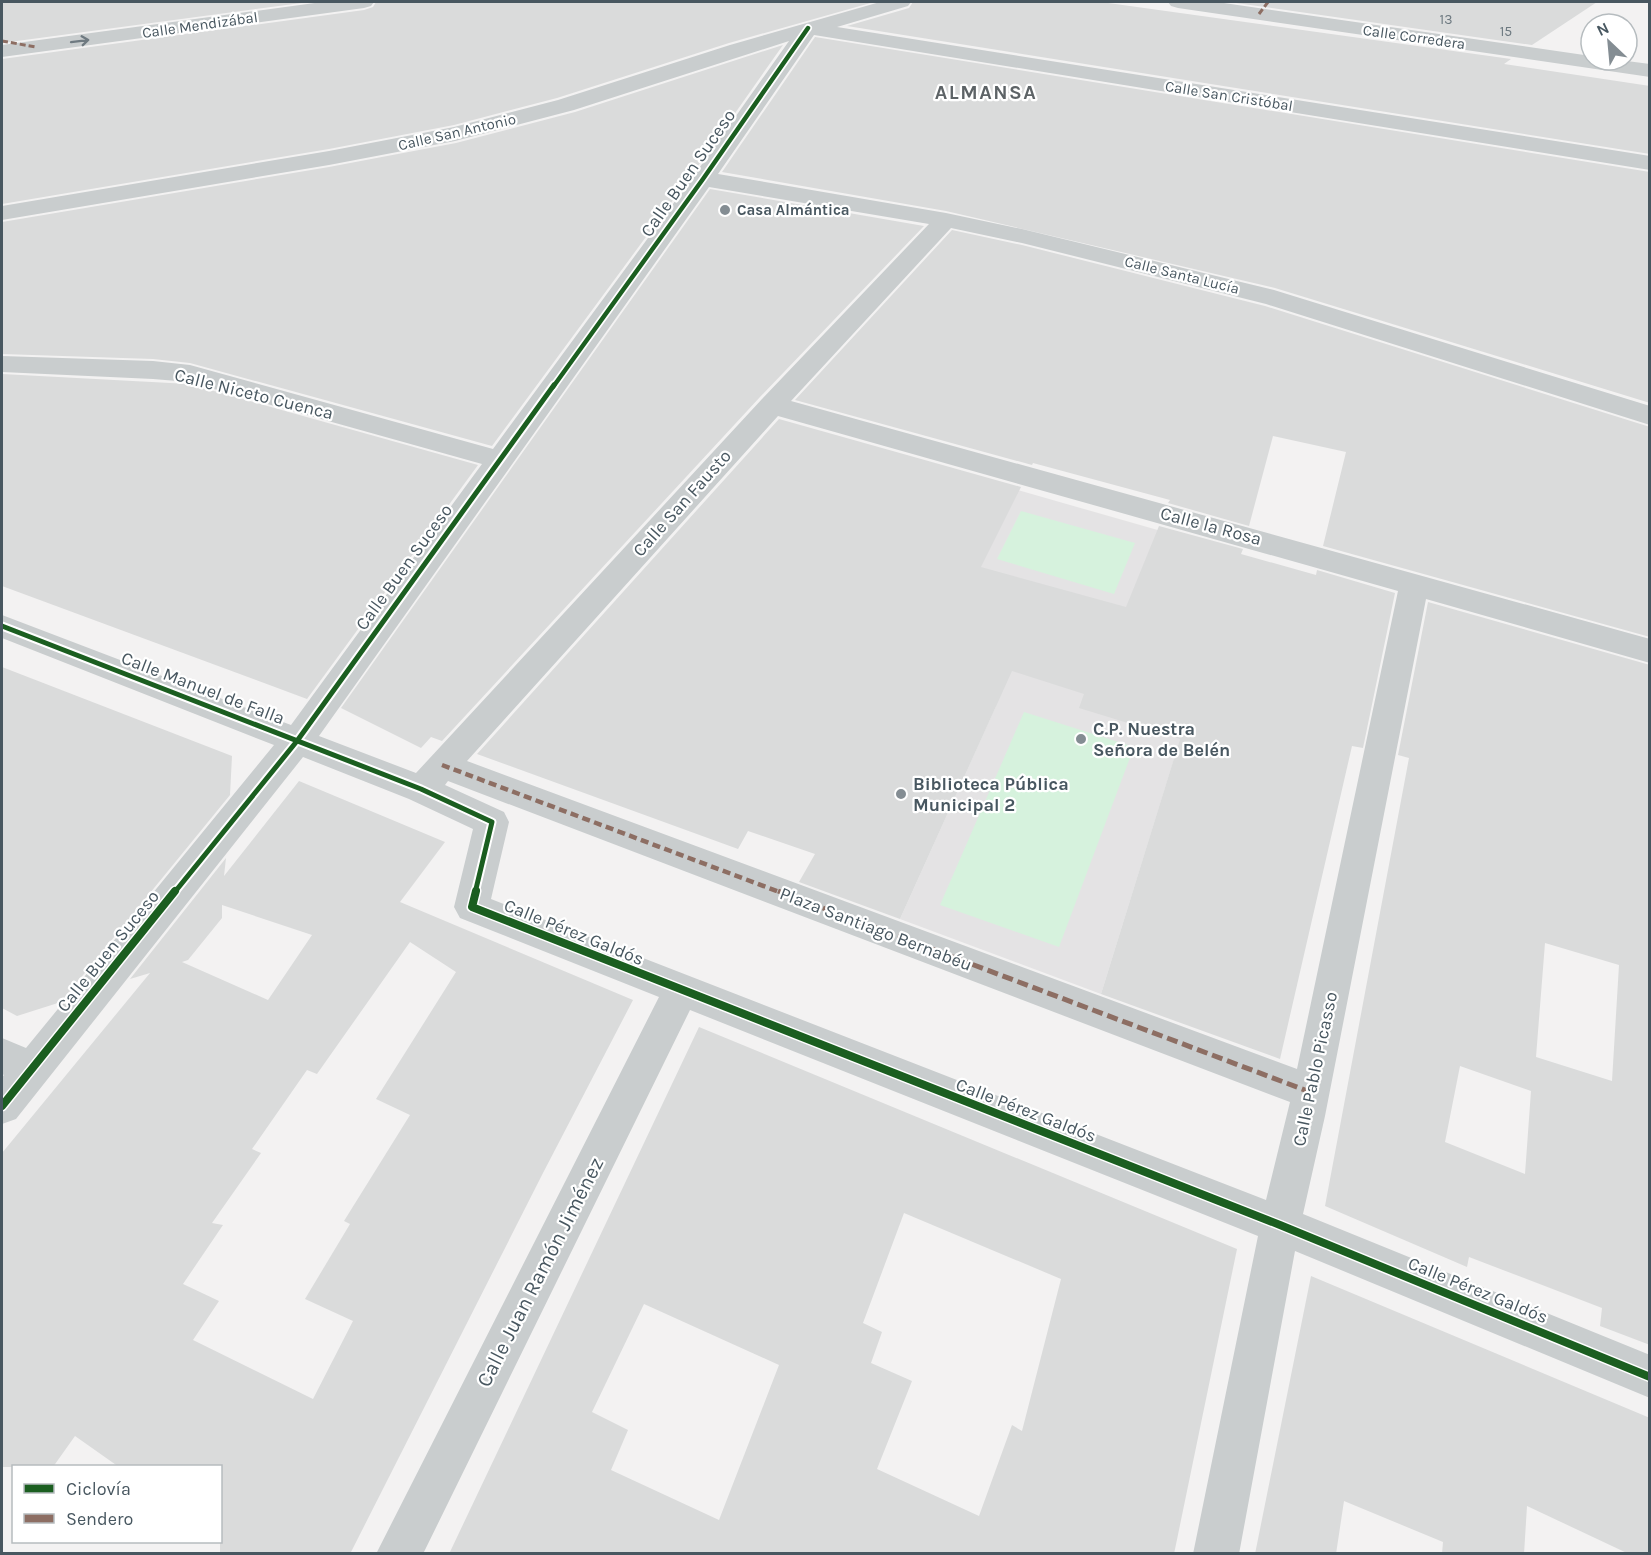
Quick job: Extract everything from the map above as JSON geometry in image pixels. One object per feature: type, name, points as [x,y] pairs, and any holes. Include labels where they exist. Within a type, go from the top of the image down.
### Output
[{"type":"street","name":"Calle Mendizábal","points":[[2,51],[36,47],[179,19],[364,2]]},
{"type":"street","name":"Calle San Antonio","points":[[2,213],[329,158],[455,134],[566,105],[808,28],[901,2]]},
{"type":"street","name":"Calle Corredera","points":[[1178,2],[1263,8],[1650,71]]},
{"type":"street","name":"Calle San Cristóbal","points":[[808,28],[1650,163]]},
{"type":"street","name":"Calle Buen Suceso","points":[[2,1106],[16,1063],[297,741],[703,178],[808,28]]},
{"type":"street","name":"Calle Mendizábal","points":[[2,41],[36,47]]},
{"type":"street","name":"Calle Santa Lucía","points":[[703,178],[946,220],[1022,236],[1274,298],[1650,416]]},
{"type":"street","name":"Calle San Fausto","points":[[431,777],[772,405],[946,220]]},
{"type":"street","name":"Calle Niceto Cuenca","points":[[2,364],[153,370],[190,374],[500,460]]},
{"type":"street","name":"Calle la Rosa","points":[[772,405],[1650,651]]},
{"type":"street","name":"Calle Pablo Picasso","points":[[1216,1554],[1280,1225],[1311,1092],[1414,584]]},
{"type":"street","name":"Calle Manuel de Falla","points":[[2,626],[297,741],[431,777],[492,822]]},
{"type":"street","name":"Plaza Santiago Bernabéu","points":[[431,777],[1311,1092]]},
{"type":"street","name":"Calle Pérez Galdós","points":[[492,822],[472,907],[1280,1225],[1650,1377]]},
{"type":"street","name":"Calle Juan Ramón Jiménez","points":[[399,1554],[681,991]]},
{"type":"shaded area","name":"C.P. Nuestra Señora de Belén","points":[[937,467],[1238,553],[1101,994],[900,919],[996,706]]},
{"type":"green space","points":[[1021,511],[1135,543],[1114,594],[997,559]]},
{"type":"green space","points":[[1024,712],[1134,747],[1059,947],[940,905]]},
{"type":"building","points":[[2,2],[309,2],[2,43]]},
{"type":"building","points":[[376,2],[874,2],[729,43],[557,98],[454,125],[329,149],[2,204],[2,59],[364,10],[373,7]]},
{"type":"building","points":[[913,2],[1101,2],[1511,59],[1504,64],[1650,86],[1650,154],[847,26],[909,8]]},
{"type":"building","points":[[1229,2],[1597,2],[1532,45]]},
{"type":"building","points":[[815,37],[1650,172],[1650,403],[1275,288],[946,211],[722,172]]},
{"type":"building","points":[[783,45],[693,173],[492,446],[190,363],[153,359],[2,354],[2,222],[329,167],[456,143],[575,112]]},
{"type":"building","points":[[710,189],[924,226],[760,397],[442,741],[431,737],[421,748],[341,708]]},
{"type":"building","points":[[952,230],[1022,245],[1265,306],[1650,427],[1650,637],[1323,546],[1346,452],[1273,436],[1249,526],[1168,503],[1170,500],[795,400]]},
{"type":"building","points":[[2,374],[189,384],[478,465],[307,699],[2,586]]},
{"type":"building","points":[[779,419],[1021,487],[981,567],[1126,607],[1159,526],[1243,549],[1241,554],[1316,575],[1317,570],[1395,593],[1363,748],[1352,746],[1280,1059],[1101,994],[1180,739],[1079,708],[1084,694],[1012,671],[900,919],[799,882],[815,854],[748,831],[738,849],[477,754]]},
{"type":"building","points":[[1428,602],[1650,665],[1650,1345],[1600,1326],[1602,1308],[1469,1257],[1467,1267],[1325,1206],[1409,758],[1398,755]],"holes":[[[1545,943],[1619,965],[1612,1081],[1536,1057]],[[1460,1066],[1531,1091],[1525,1174],[1445,1142]]]},
{"type":"building","points":[[2,667],[232,756],[230,795],[61,1002],[17,1016],[2,1008]]},
{"type":"building","points":[[299,781],[445,842],[400,902],[633,1000],[350,1554],[220,1554],[222,1465],[116,1465],[75,1436],[54,1465],[2,1467],[2,1153],[150,973],[130,979],[226,858],[224,876]],"holes":[[[222,905],[312,935],[268,1000],[182,962],[188,960],[222,918]],[[410,942],[456,972],[376,1099],[410,1115],[344,1221],[350,1224],[305,1299],[353,1321],[313,1399],[193,1340],[219,1301],[183,1284],[223,1225],[212,1223],[261,1153],[252,1149],[307,1070],[317,1074]]]},
{"type":"building","points":[[699,1027],[1237,1249],[1174,1554],[449,1554]],"holes":[[[904,1213],[1061,1279],[1022,1431],[1012,1425],[979,1516],[877,1469],[912,1381],[871,1363],[882,1332],[863,1323]],[[644,1304],[779,1365],[719,1520],[611,1470],[628,1430],[592,1412]]]},
{"type":"building","points":[[1311,1276],[1650,1418],[1650,1554],[1629,1554],[1527,1506],[1524,1554],[1442,1554],[1443,1542],[1344,1501],[1336,1554],[1255,1554]]},
{"type":"marked path","points":[[1259,14],[1268,2]]},
{"type":"marked path","points":[[2,41],[36,47]]},
{"type":"marked path","points":[[442,765],[1310,1092]]},
{"type":"cycle path","points":[[2,1106],[297,741],[703,179],[808,28]]},
{"type":"cycle path","points":[[2,626],[421,789],[492,822],[472,907],[1280,1225],[1650,1377]]},
{"type":"place","name":"Casa Almántica","points":[[725,210]]},
{"type":"place","name":"C.P. Nuestra Señora de Belén","points":[[1081,739]]},
{"type":"place","name":"Biblioteca Pública Municipal 2","points":[[901,794]]},
{"type":"district","name":"ALMANSA","points":[[986,92]]}]
